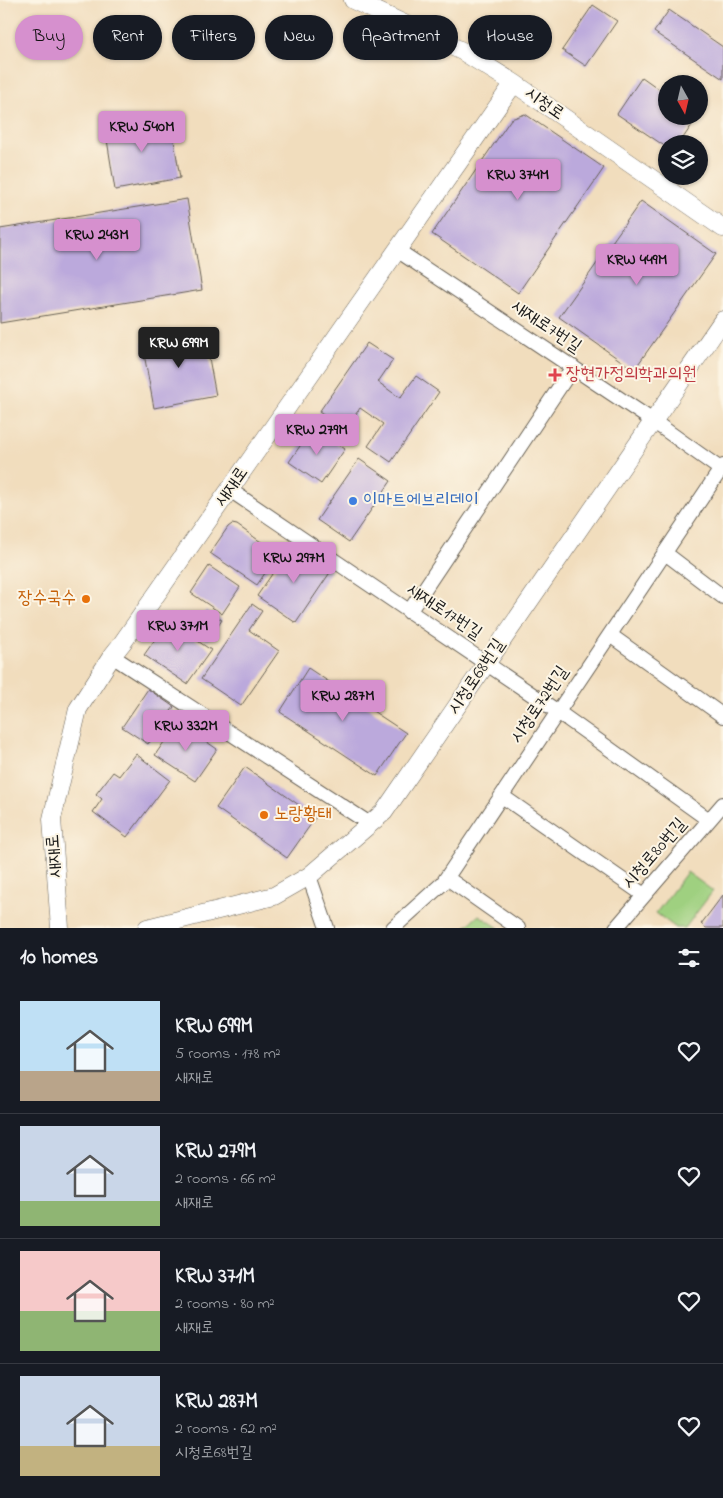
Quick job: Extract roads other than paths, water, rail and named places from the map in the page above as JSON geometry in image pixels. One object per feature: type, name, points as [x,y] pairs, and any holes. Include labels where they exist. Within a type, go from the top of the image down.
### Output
[{"type":"street","name":"시청로","points":[[353,0],[462,52],[514,83],[723,228]]},
{"type":"street","name":"새재로","points":[[60,928],[52,819],[78,709],[112,656],[514,83]]},
{"type":"street","name":"새재로7번길","points":[[397,250],[722,469]]},
{"type":"street","name":"시청로68번길","points":[[147,928],[274,896],[309,876],[384,812],[723,320]]},
{"type":"street","points":[[409,612],[573,367]]},
{"type":"street","name":"시청로72번길","points":[[393,928],[447,878],[722,469]]},
{"type":"street","name":"새재로17번길","points":[[230,490],[558,712],[709,820]]},
{"type":"street","points":[[665,553],[723,597]]},
{"type":"street","points":[[610,635],[723,716]]},
{"type":"street","points":[[112,656],[370,824]]},
{"type":"street","points":[[502,796],[644,895]]},
{"type":"street","name":"시청로80번길","points":[[616,928],[723,804]]},
{"type":"street","points":[[309,876],[327,928]]},
{"type":"street","points":[[447,878],[518,928]]},
{"type":"place","name":"장현가정의학과의원","points":[[555,375]]},
{"type":"place","name":"이마트에브리데이","points":[[353,501]]},
{"type":"place","name":"장수국수","points":[[86,599]]},
{"type":"place","name":"노랑황태","points":[[264,815]]}]
